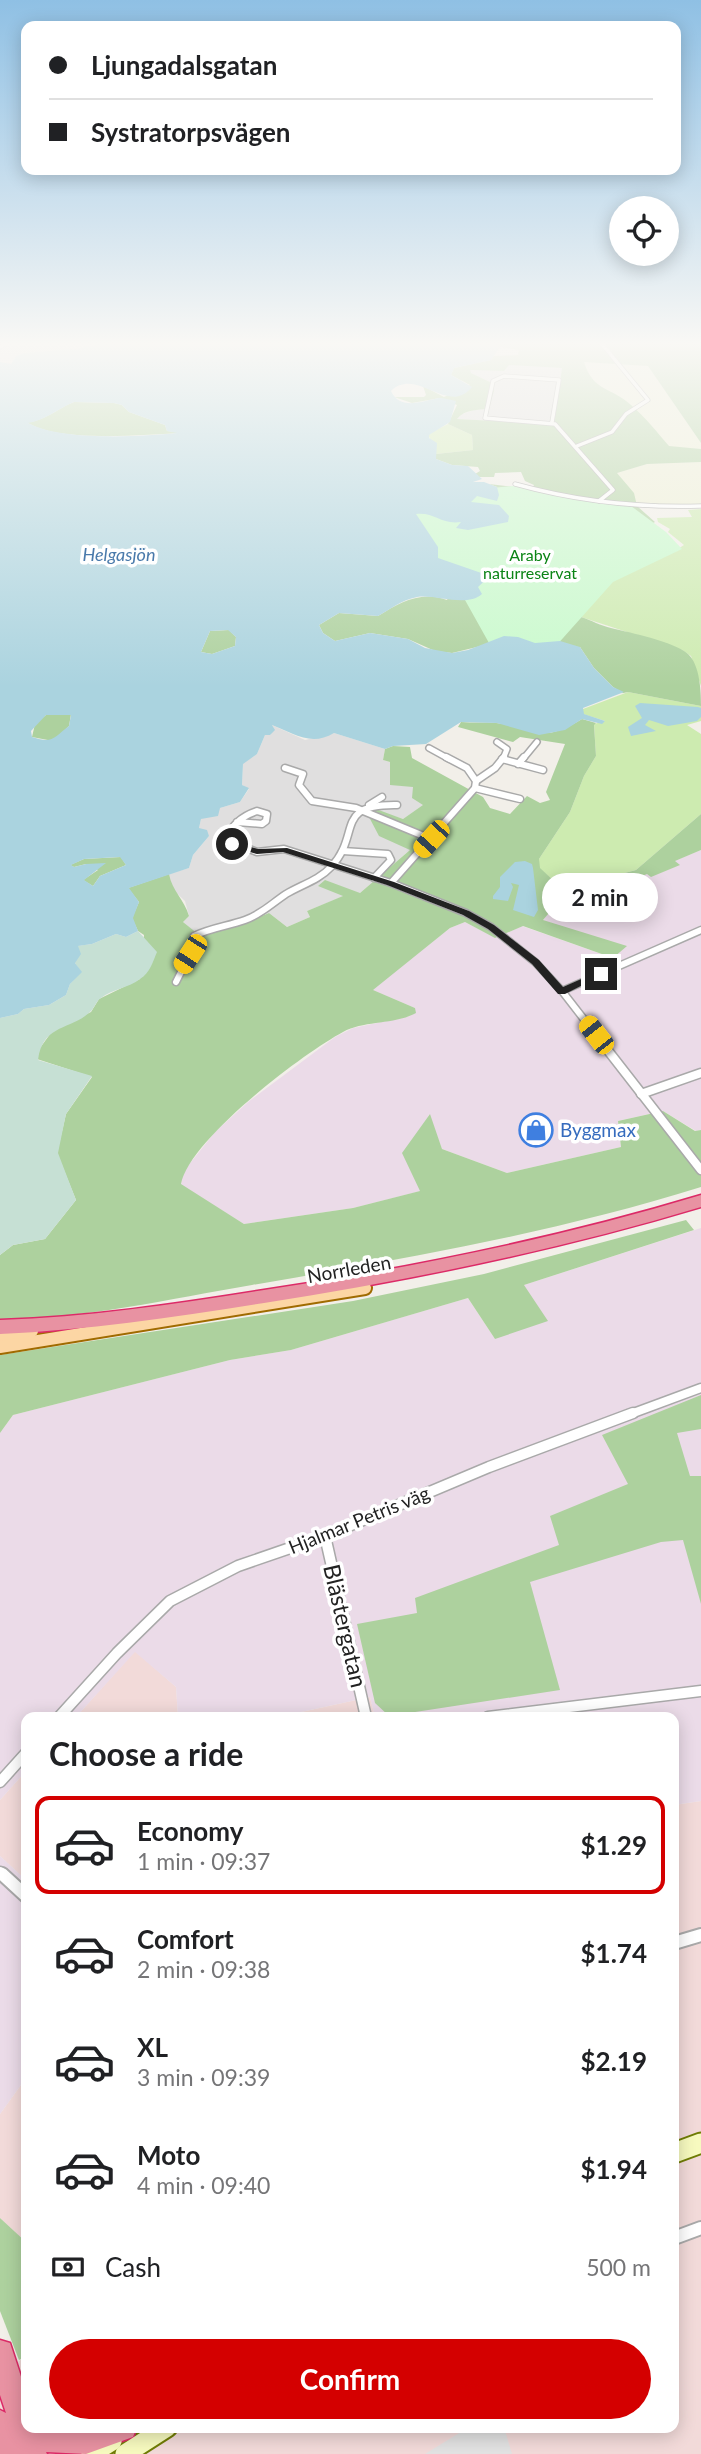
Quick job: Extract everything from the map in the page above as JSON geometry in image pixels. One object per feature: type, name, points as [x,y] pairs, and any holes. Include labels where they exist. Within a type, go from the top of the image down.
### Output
[{"type":"highway","name":"Norrleden","points":[[85,1322],[302,1291],[433,1268],[573,1237],[701,1201]]},
{"type":"highway","name":"Norrleden","points":[[365,1288],[576,1242],[701,1208]]},
{"type":"highway","points":[[0,1326],[85,1322]]},
{"type":"highway","points":[[0,2353],[20,2425],[11,2454]]},
{"type":"highway","points":[[24,2433],[33,2454]]},
{"type":"highway","points":[[32,2433],[53,2446],[135,2438]]},
{"type":"main road","name":"Norrleden","points":[[0,1347],[365,1288]]},
{"type":"main road","name":"Norrleden","points":[[0,1336],[85,1322]]},
{"type":"main road","points":[[679,2151],[701,2143]]},
{"type":"main road","points":[[91,2454],[135,2438]]},
{"type":"main road","points":[[125,2454],[135,2438]]},
{"type":"street","points":[[587,459],[611,488],[601,500]]},
{"type":"street","points":[[515,484],[632,505],[701,506]]},
{"type":"street","points":[[391,883],[476,784],[502,760],[507,752],[498,742]]},
{"type":"street","points":[[518,764],[537,742]]},
{"type":"street","points":[[429,748],[467,768],[476,784],[520,799]]},
{"type":"street","points":[[502,760],[543,770]]},
{"type":"street","points":[[285,768],[303,774],[299,785],[312,801],[363,809],[431,839]]},
{"type":"street","points":[[176,982],[190,954],[194,936],[211,927],[229,925],[265,911],[286,894],[312,883],[333,865],[343,851],[349,823],[363,809],[382,797]]},
{"type":"street","points":[[363,809],[397,805]]},
{"type":"street","points":[[237,822],[226,840],[232,844],[257,852],[284,849],[391,883],[466,913],[491,927],[535,962],[562,991],[701,1170]]},
{"type":"street","points":[[343,851],[388,854],[391,860],[389,864],[374,878]]},
{"type":"street","points":[[562,991],[701,930]]},
{"type":"street","points":[[641,1094],[701,1073]]},
{"type":"street","name":"Hjalmar Petris väg","points":[[64,1712],[117,1653],[170,1601],[238,1566],[325,1536],[489,1467],[701,1388]]},
{"type":"street","name":"Blästergatan","points":[[325,1536],[365,1712]]},
{"type":"street","points":[[529,1712],[701,1691]]},
{"type":"street","points":[[0,1782],[21,1759]]},
{"type":"street","points":[[0,1872],[21,1891]]},
{"type":"street","points":[[679,1942],[701,1935]]},
{"type":"street","points":[[679,2236],[701,2228]]},
{"type":"shaded area","points":[[272,725],[305,740],[334,733],[385,749],[383,760],[390,762],[413,787],[424,805],[403,819],[376,810],[369,817],[410,850],[360,893],[344,896],[307,911],[310,917],[287,927],[269,913],[233,928],[214,929],[198,935],[183,922],[189,916],[185,901],[171,888],[169,874],[189,868],[193,855],[209,836],[199,828],[201,819],[220,808],[240,802],[249,789],[242,785],[243,763],[257,754],[265,735],[270,735],[274,729]]},
{"type":"shaded area","points":[[701,850],[701,1130],[696,1131],[663,1111],[618,1121],[621,1147],[507,1173],[442,1149],[429,1114],[421,1191],[353,1208],[244,1224],[181,1185],[183,1172],[215,1132],[248,1102],[335,1037],[353,1028],[410,1016],[415,1008],[372,990],[450,928],[465,922],[496,938],[522,926],[613,958],[543,920],[549,913],[647,874],[652,876],[679,865],[674,861]]},
{"type":"shaded area","points":[[701,1228],[701,1801],[679,1804],[679,1712],[374,1712],[370,1697],[301,1712],[178,1712],[176,1687],[135,1652],[81,1712],[21,1712],[21,1777],[0,1800],[0,1433],[13,1415],[230,1360],[291,1350],[468,1298],[495,1339],[524,1285]]},
{"type":"shaded area","points":[[135,1651],[176,1687],[178,1712],[80,1712]]},
{"type":"shaded area","points":[[370,1697],[374,1712],[301,1712]]},
{"type":"shaded area","points":[[21,1777],[21,1875],[0,1856],[0,1800]]},
{"type":"shaded area","points":[[701,1801],[701,2454],[0,2454],[0,2375],[21,2360],[21,2433],[679,2433],[679,1804]]},
{"type":"shaded area","points":[[0,1856],[21,1875],[21,2085],[0,2114]]},
{"type":"shaded area","points":[[21,2085],[21,2237],[0,2218],[0,2114]]},
{"type":"shaded area","points":[[459,2433],[506,2433],[512,2454],[425,2454]]},
{"type":"green space","points":[[436,459],[701,459],[701,462],[647,464],[617,473],[634,493],[637,506],[655,522],[639,530],[618,566],[581,617],[607,627],[662,641],[688,654],[697,671],[701,706],[628,692],[614,695],[623,693],[594,668],[580,647],[481,646],[452,653],[435,651],[408,639],[370,633],[335,641],[323,633],[319,625],[339,613],[378,616],[419,597],[447,600],[499,505],[497,487],[489,484],[532,489],[534,485],[525,481],[521,472],[478,477],[475,474],[480,471],[478,467],[452,465]]},
{"type":"green space","points":[[701,462],[701,505],[637,505],[616,473],[647,464]]},
{"type":"green space","name":"Araby naturreservat","points":[[513,486],[631,506],[666,532],[682,549],[613,582],[555,647],[489,643],[465,600],[447,597],[345,517],[360,500]]},
{"type":"green space","points":[[701,509],[701,686],[691,656],[682,650],[581,617],[489,550],[676,550],[684,545],[668,532],[670,529],[658,522],[657,518],[692,517],[688,510]]},
{"type":"green space","points":[[229,630],[236,637],[235,646],[212,654],[201,652],[210,631]]},
{"type":"green space","points":[[628,692],[701,706],[701,721],[687,725],[701,734],[701,814],[636,870],[583,884],[553,880],[539,868],[539,859],[570,812],[584,776],[596,756],[594,724],[605,721],[583,714],[583,709]]},
{"type":"green space","points":[[71,714],[69,726],[53,741],[32,737],[35,724],[46,715]]},
{"type":"green space","points":[[582,719],[596,723],[596,756],[584,776],[570,812],[539,859],[540,868],[553,880],[583,884],[636,870],[701,814],[701,850],[675,861],[680,865],[651,877],[647,874],[625,883],[626,885],[549,913],[543,920],[627,946],[613,958],[523,926],[495,938],[465,922],[450,928],[373,990],[415,1008],[416,1013],[352,1028],[302,1059],[225,1122],[189,1166],[181,1184],[244,1224],[353,1208],[420,1191],[402,1153],[430,1114],[442,1149],[507,1173],[621,1147],[618,1121],[663,1111],[695,1131],[701,1130],[701,1187],[590,1218],[422,1255],[126,1307],[63,1316],[0,1319],[0,1255],[13,1245],[45,1239],[76,1200],[57,1153],[66,1114],[92,1077],[37,1059],[40,1048],[53,1030],[91,1012],[99,999],[140,979],[144,935],[138,931],[132,918],[139,902],[128,888],[169,874],[189,916],[183,922],[198,934],[214,929],[233,928],[269,913],[287,927],[310,917],[307,911],[343,896],[318,886],[325,880],[360,893],[410,850],[379,836],[369,817],[376,809],[403,819],[423,805],[412,798],[413,787],[390,785],[390,762],[383,760],[385,749],[393,746],[410,747],[412,758],[483,797],[490,808],[510,814],[527,796],[540,803],[550,800],[546,792],[565,744],[520,737],[513,742],[458,727],[461,722],[496,723],[547,733],[568,727]]},
{"type":"green space","points":[[121,857],[126,865],[100,876],[93,886],[83,880],[98,870],[86,864],[74,867],[70,865],[84,859]]},
{"type":"green space","points":[[138,931],[157,952],[146,974],[136,982],[105,995],[83,1017],[52,1034],[41,1048],[38,1060],[92,1076],[66,1114],[58,1153],[76,1200],[45,1239],[13,1245],[0,1255],[0,1018],[18,1014],[24,1009],[49,1005],[66,995],[70,984],[81,972],[75,963],[77,946],[92,944],[116,934],[126,937]]},
{"type":"green space","points":[[686,1220],[694,1230],[524,1285],[548,1321],[495,1339],[468,1298],[291,1350],[230,1360],[13,1415],[0,1433],[0,1355],[353,1301],[484,1274]]},
{"type":"green space","points":[[701,1395],[701,1429],[677,1433],[690,1476],[701,1476],[701,1604],[683,1540],[661,1542],[530,1582],[560,1690],[415,1712],[385,1712],[375,1703],[357,1624],[417,1613],[415,1598],[559,1545],[550,1516],[628,1484],[602,1435]]},
{"type":"green space","points":[[0,2218],[21,2237],[19,2360],[0,2311]]},
{"type":"water","name":"Helgasjön","points":[[0,459],[436,459],[452,465],[468,466],[482,479],[473,482],[484,482],[497,487],[497,501],[477,496],[471,502],[499,505],[509,516],[508,522],[468,530],[456,528],[461,522],[448,522],[416,514],[438,547],[438,558],[490,576],[478,587],[482,594],[468,600],[411,598],[378,616],[339,613],[319,625],[323,633],[335,641],[370,633],[408,639],[425,648],[452,653],[468,650],[504,636],[518,637],[535,643],[560,641],[580,647],[594,668],[613,687],[624,692],[583,708],[584,714],[605,721],[602,724],[582,719],[565,730],[539,735],[497,723],[461,722],[426,744],[385,749],[334,733],[310,739],[272,725],[275,730],[270,735],[265,735],[257,754],[243,764],[242,785],[249,788],[240,802],[220,808],[218,816],[201,819],[199,828],[207,830],[209,836],[193,855],[189,868],[129,888],[139,902],[133,918],[138,931],[126,937],[116,934],[92,944],[78,946],[81,954],[75,963],[82,972],[70,984],[66,995],[49,1005],[24,1009],[18,1014],[0,1018]],"holes":[[[228,630],[236,637],[235,646],[212,654],[201,652],[210,631]],[[46,715],[71,715],[69,726],[49,740],[32,737],[31,731]],[[120,857],[126,865],[100,876],[93,886],[84,880],[106,863],[74,867],[71,865],[84,859]]]},
{"type":"water","points":[[640,703],[698,707],[701,708],[701,717],[697,721],[668,726],[649,720],[645,725],[656,731],[631,736],[628,727],[642,718],[635,706]]},
{"type":"water","points":[[525,861],[532,864],[533,868],[538,910],[534,917],[513,910],[519,885],[511,883],[513,887],[508,901],[493,899],[500,887],[500,877],[515,862]]},
{"type":"place","name":"Byggmax","points":[[536,1130]]},
{"type":"route","points":[[232,844],[257,852],[284,849],[391,883],[466,913],[491,927],[535,962],[562,991],[601,974]]}]
